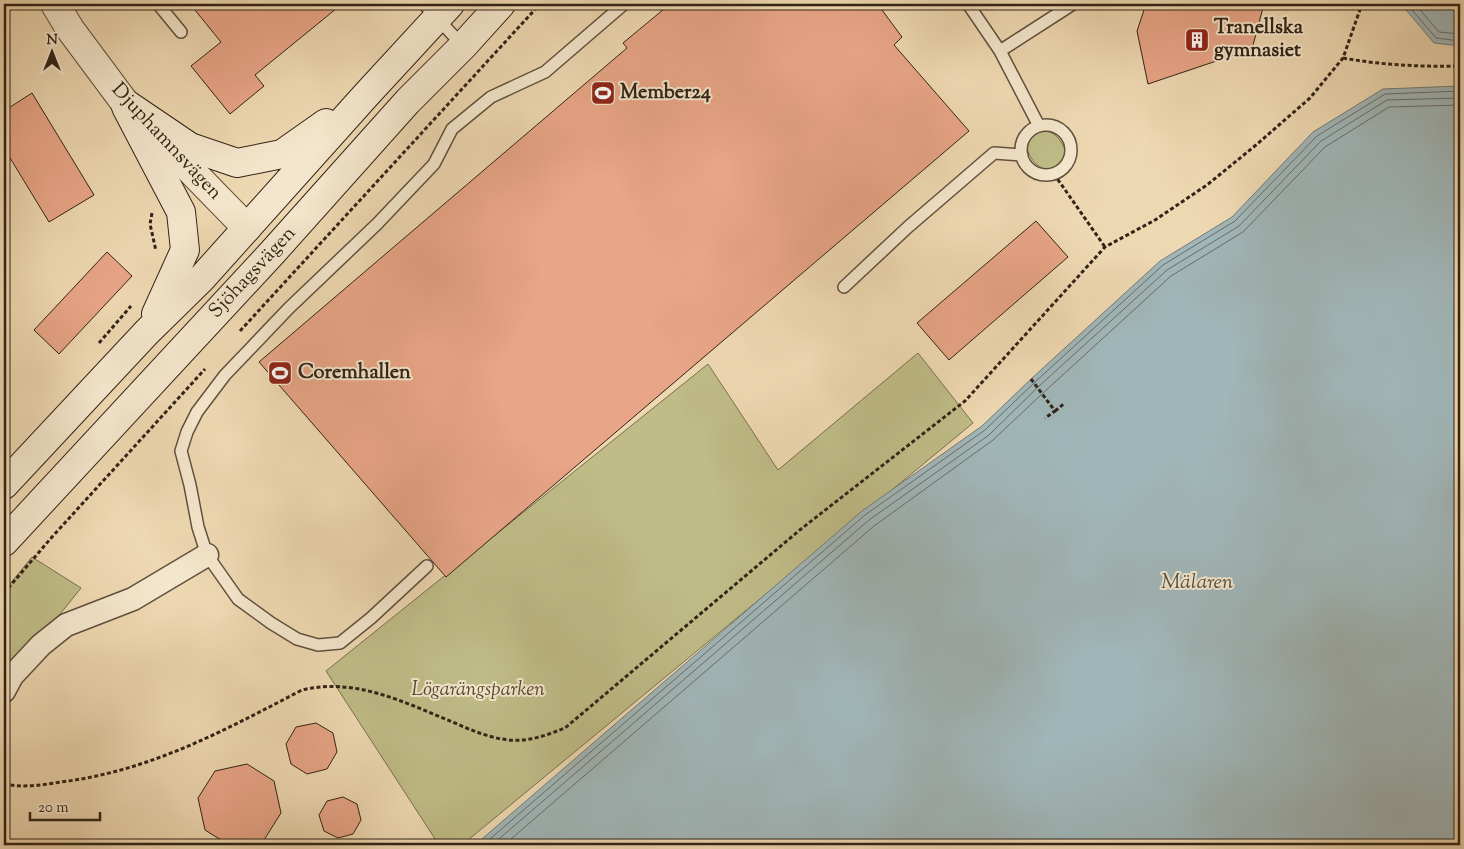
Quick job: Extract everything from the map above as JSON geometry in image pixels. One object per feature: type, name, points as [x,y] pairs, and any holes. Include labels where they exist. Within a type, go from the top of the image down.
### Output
[{"type":"main road","name":"Djuphamnsvägen","points":[[55,4],[70,29],[124,103],[272,253]]},
{"type":"main road","name":"Sjöhagsvägen","points":[[4,542],[272,253],[408,101],[463,46],[501,4]]},
{"type":"main road","name":"Sjöhagsvägen","points":[[4,485],[147,332],[202,278],[248,228],[367,94],[437,9]]},
{"type":"main road","points":[[124,103],[190,147],[237,163],[282,154],[367,94]]},
{"type":"main road","points":[[124,103],[177,204],[182,219],[185,250],[147,332]]},
{"type":"main road","points":[[106,432],[121,396],[247,251],[248,228]]},
{"type":"street","points":[[4,692],[12,676],[41,645],[66,625],[133,599],[207,555]]},
{"type":"lane","points":[[158,4],[181,32]]},
{"type":"lane","points":[[427,566],[371,618],[340,643],[318,645],[297,639],[238,599],[207,555],[198,526],[181,451],[187,432],[197,412],[225,375],[289,308],[377,224],[434,164],[452,129],[491,97],[545,72],[624,4]]},
{"type":"lane","points":[[968,4],[1000,51],[1039,126]]},
{"type":"lane","points":[[1000,51],[1073,4]]},
{"type":"lane","points":[[437,9],[463,46]]},
{"type":"lane","points":[[1039,126],[1055,126],[1067,136],[1070,142],[1070,158],[1061,170],[1054,174],[1038,173],[1031,169],[1022,155],[1023,141],[1027,134],[1039,126]]},
{"type":"lane","points":[[844,287],[994,153],[1022,155]]},
{"type":"path","points":[[240,331],[540,4]]},
{"type":"path","points":[[4,784],[31,786],[82,780],[133,767],[172,754],[217,734],[302,690],[316,686],[334,685],[382,694],[487,736],[511,741],[539,738],[565,728],[801,529],[965,401],[1105,247],[1154,220],[1207,185],[1310,98],[1344,58],[1362,4]]},
{"type":"path","points":[[1344,58],[1375,63],[1418,66],[1460,66]]},
{"type":"path","points":[[1054,174],[1105,247]]},
{"type":"path","points":[[152,235],[150,224],[154,208]]},
{"type":"path","points":[[4,593],[52,537],[206,368]]},
{"type":"path","points":[[1031,379],[1055,410]]},
{"type":"path","points":[[1045,418],[1065,403]]},
{"type":"green space","points":[[1046,131],[1056,136],[1066,151],[1061,162],[1049,169],[1036,164],[1026,146],[1033,135]]},
{"type":"green space","name":"Lögarängsparken","points":[[918,353],[973,423],[462,845],[439,845],[326,671],[708,364],[778,470]]},
{"type":"green space","points":[[32,557],[81,588],[32,649],[4,692],[4,591]]},
{"type":"water","points":[[1401,4],[1460,4],[1460,46],[1434,43]]},
{"type":"water","name":"Mälaren","points":[[1460,86],[1460,845],[475,845],[862,511],[982,426],[1160,261],[1232,217],[1313,132],[1383,89]]},
{"type":"building","points":[[190,4],[342,4],[255,75],[264,86],[230,114],[191,66],[221,42]]},
{"type":"building","points":[[670,4],[891,4],[882,10],[902,37],[894,45],[969,131],[446,577],[259,362],[627,48],[623,43]]},
{"type":"building","name":"Tranellska gymnasiet","points":[[1146,4],[1264,4],[1252,49],[1148,84],[1137,31]]},
{"type":"building","points":[[32,93],[94,195],[49,222],[4,148],[4,111]]},
{"type":"building","points":[[1036,221],[1068,257],[949,360],[917,323]]},
{"type":"building","points":[[107,252],[132,276],[59,354],[34,330]]},
{"type":"building","points":[[316,723],[333,733],[337,752],[327,769],[307,774],[291,764],[286,744],[296,727]]},
{"type":"building","points":[[247,764],[274,781],[281,813],[264,840],[241,845],[229,845],[205,830],[198,798],[215,771]]},
{"type":"building","points":[[343,797],[357,804],[361,820],[353,834],[338,838],[324,831],[319,815],[327,801]]},
{"type":"place","name":"Tranellska gymnasiet","points":[[1197,40]]},
{"type":"place","name":"Member24","points":[[603,93]]},
{"type":"place","name":"Coremhallen","points":[[280,373]]}]
